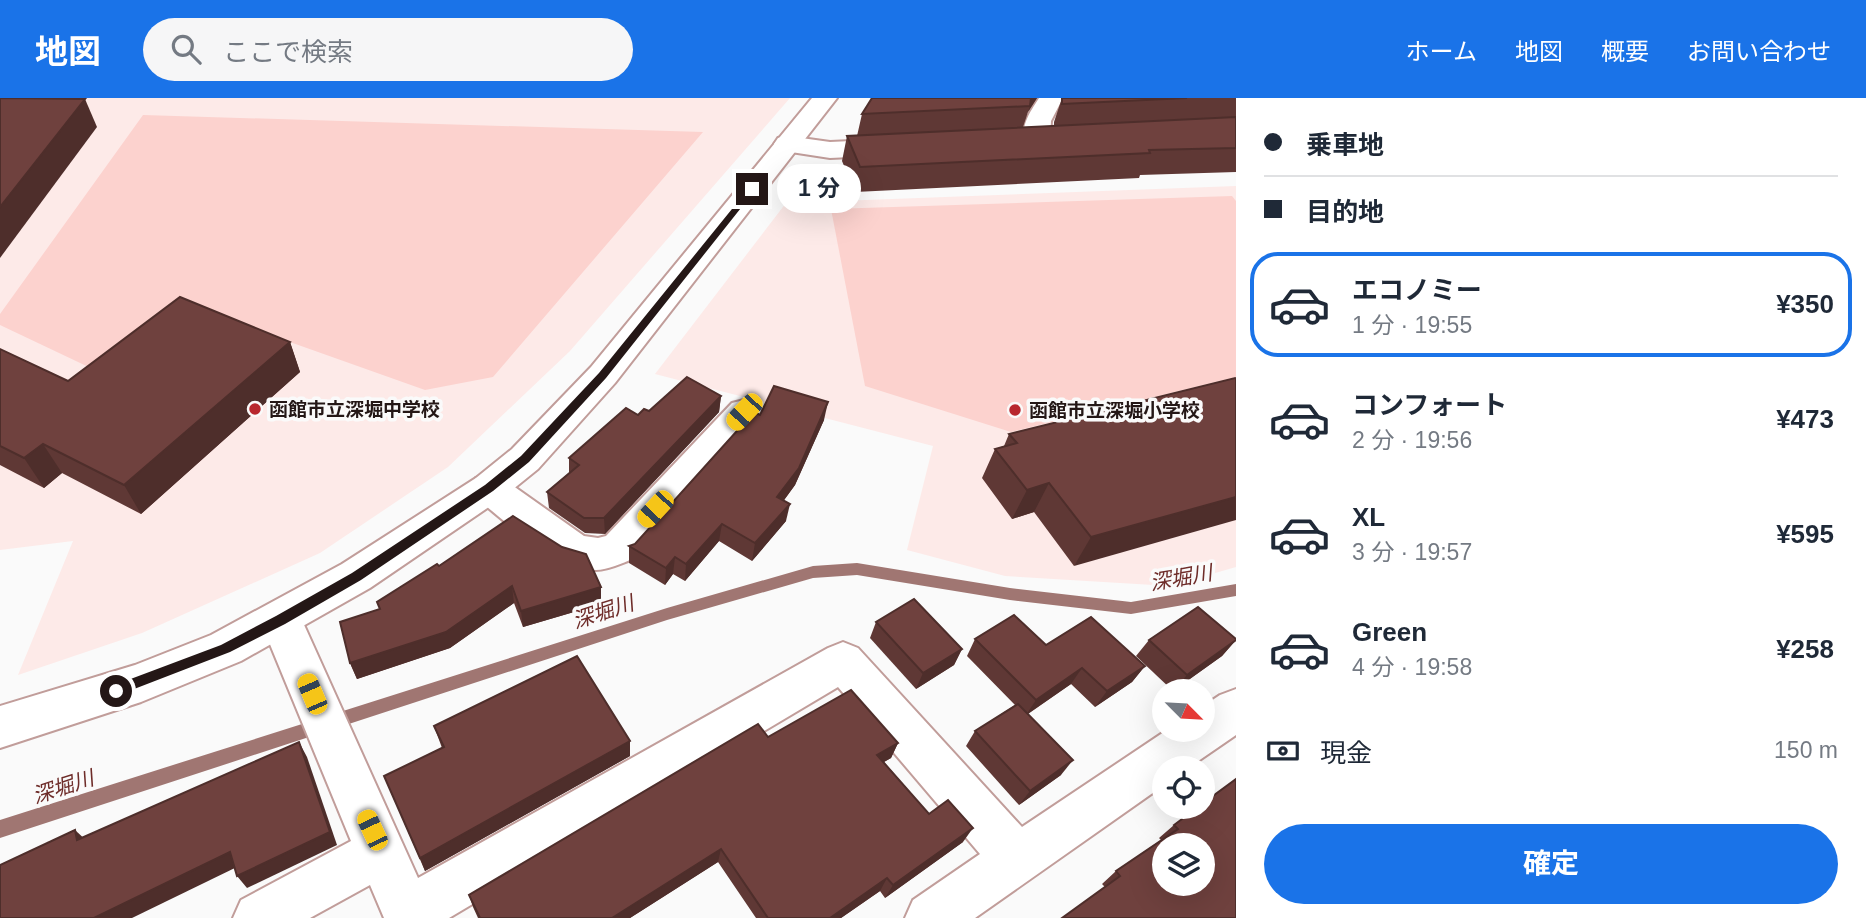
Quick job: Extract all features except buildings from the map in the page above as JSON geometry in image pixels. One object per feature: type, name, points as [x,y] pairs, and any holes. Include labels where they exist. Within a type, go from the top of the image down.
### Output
[{"type":"street","points":[[0,727],[141,683],[226,648],[281,620],[356,576],[489,488],[525,459],[603,375],[825,98]]},
{"type":"street","points":[[1037,140],[1038,121],[1051,98]]},
{"type":"street","points":[[1009,141],[1063,139]]},
{"type":"street","points":[[787,144],[830,150],[926,145]]},
{"type":"street","points":[[489,488],[574,550],[598,554],[619,548],[744,412]]},
{"type":"street","points":[[281,620],[333,746],[409,916],[843,660],[1017,859]]},
{"type":"street","points":[[931,918],[1236,709]]},
{"type":"street","points":[[259,918],[382,851]]},
{"type":"shaded area","name":"函館市立深堀中学校","points":[[0,98],[790,98],[570,351],[448,467],[320,553],[142,633],[18,675],[73,541],[0,550]]},
{"type":"shaded area","points":[[143,115],[703,132],[493,377],[425,390],[186,305],[97,371],[0,325],[0,314]]},
{"type":"shaded area","name":"函館市立深堀小学校","points":[[1236,186],[1236,567],[1170,586],[1005,576],[907,550],[933,446],[655,374],[786,203]]},
{"type":"shaded area","points":[[1232,196],[1236,201],[1236,377],[1011,432],[865,386],[831,209]]},
{"type":"waterway","name":"深堀川","points":[[0,829],[667,614],[813,572],[857,569],[1010,594],[1131,608],[1236,590]]},
{"type":"place","name":"函館市立深堀中学校","points":[[255,409]]},
{"type":"place","name":"函館市立深堀小学校","points":[[1015,410]]},
{"type":"route","points":[[116,691],[226,648],[281,620],[356,576],[489,488],[525,459],[603,375],[752,189]]}]
